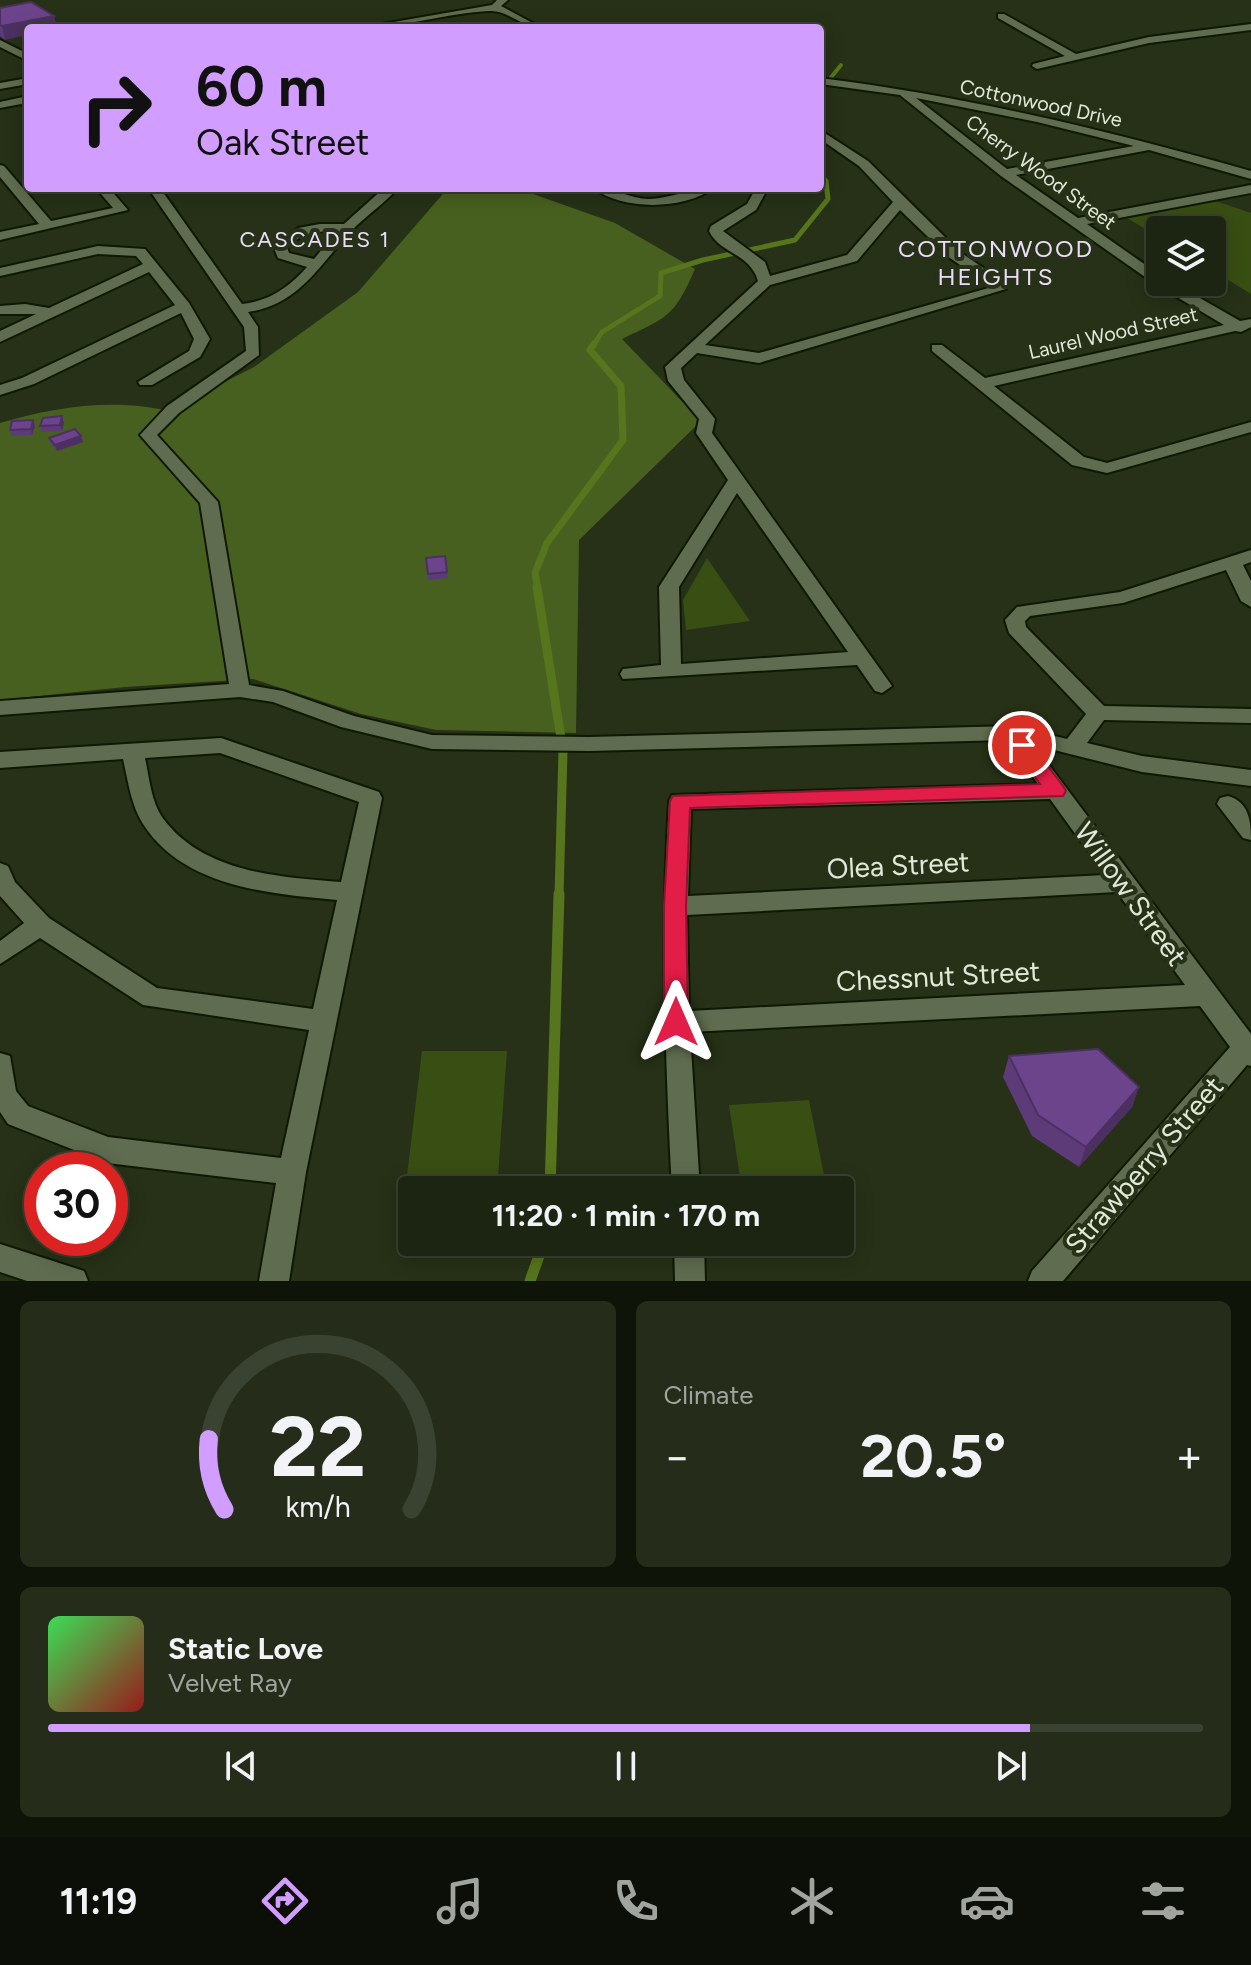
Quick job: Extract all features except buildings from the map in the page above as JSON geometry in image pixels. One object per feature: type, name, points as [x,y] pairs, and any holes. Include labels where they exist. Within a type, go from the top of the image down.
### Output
[{"type":"street","points":[[386,24],[499,4],[531,24]]},
{"type":"street","points":[[1001,16],[1074,57]]},
{"type":"street","points":[[1037,66],[1195,32],[1251,27]]},
{"type":"street","points":[[0,43],[24,56]]},
{"type":"street","points":[[0,59],[24,57]]},
{"type":"street","points":[[14,70],[24,68]]},
{"type":"street","points":[[0,86],[24,82]]},
{"type":"street","name":"Cottonwood Drive","points":[[824,82],[900,91],[1031,116],[1251,175]]},
{"type":"street","name":"Cherry Wood Street","points":[[900,91],[1005,173],[1146,272]]},
{"type":"street","points":[[0,105],[24,101]]},
{"type":"street","points":[[693,348],[759,358],[999,289],[999,285],[955,255],[882,181],[824,137]]},
{"type":"street","points":[[1005,173],[1153,147]]},
{"type":"street","points":[[0,169],[48,226]]},
{"type":"street","points":[[1075,222],[1251,189]]},
{"type":"street","points":[[0,236],[122,210],[106,192]]},
{"type":"street","points":[[157,192],[251,327],[254,352],[240,365],[182,400],[148,435],[209,502],[240,690]]},
{"type":"street","points":[[239,309],[261,308],[298,287],[347,228],[388,192]]},
{"type":"street","points":[[611,192],[643,203],[654,203],[694,192]]},
{"type":"street","points":[[761,192],[760,200],[744,214],[718,226],[716,231],[718,236],[760,265],[765,282]]},
{"type":"street","points":[[882,686],[704,433],[707,419],[676,381],[673,367],[765,282],[852,258],[900,202]]},
{"type":"street","points":[[317,264],[283,255],[280,246],[288,236],[305,230],[347,228]]},
{"type":"street","points":[[0,272],[113,249],[140,252],[184,306],[202,339],[195,354],[146,382]]},
{"type":"street","points":[[0,337],[152,265]]},
{"type":"street","name":"Cherry Wood Street","points":[[1187,296],[1246,327]]},
{"type":"street","points":[[0,390],[28,381],[184,306]]},
{"type":"street","points":[[0,310],[25,308],[51,313]]},
{"type":"street","name":"Laurel Wood Street","points":[[985,383],[1246,327]]},
{"type":"street","points":[[937,348],[985,383],[1078,461],[1092,466],[1107,468],[1251,427]]},
{"type":"street","points":[[671,671],[669,587],[737,480]]},
{"type":"street","points":[[1251,601],[1242,559],[1123,597],[1024,611],[1015,620],[1016,629],[1098,713],[1251,716]]},
{"type":"street","points":[[630,674],[862,658]]},
{"type":"street","points":[[0,708],[240,690],[276,696],[349,722],[432,742],[589,744],[1013,733],[1142,764],[1251,778]]},
{"type":"street","points":[[1073,746],[1098,713]]},
{"type":"street","name":"Willow Street","points":[[1013,733],[1248,1052]]},
{"type":"street","points":[[0,760],[221,745],[371,798],[292,1172],[274,1281]]},
{"type":"street","points":[[132,750],[152,820],[195,861],[269,885],[351,892]]},
{"type":"street","points":[[685,1176],[676,1022],[675,906],[680,801],[1055,791]]},
{"type":"street","points":[[1228,804],[1251,832]]},
{"type":"street","points":[[0,872],[5,886],[40,925],[152,998],[324,1021]]},
{"type":"street","name":"Olea Street","points":[[675,906],[1123,883]]},
{"type":"street","points":[[0,954],[40,925]]},
{"type":"street","name":"Chessnut Street","points":[[676,1022],[1204,995]]},
{"type":"street","name":"Strawberry Street","points":[[1043,1281],[1248,1052]]},
{"type":"street","points":[[0,1064],[3,1095],[18,1115],[107,1150],[292,1172]]},
{"type":"street","points":[[689,1256],[690,1281]]},
{"type":"street","points":[[0,1258],[73,1281]]},
{"type":"green space","points":[[445,192],[527,192],[615,223],[695,269],[681,297],[668,314],[622,339],[701,421],[579,540],[576,733],[436,730],[361,714],[253,679],[125,687],[0,700],[0,423],[43,412],[88,406],[133,405],[177,413],[189,400],[254,367],[358,292]]},
{"type":"green space","points":[[1216,201],[1251,213],[1251,294],[1226,279],[1226,216],[1146,216],[1146,230],[1127,218]]},
{"type":"green space","points":[[707,558],[750,621],[686,630],[683,600]]},
{"type":"green space","points":[[422,1051],[507,1051],[498,1176],[407,1176]]},
{"type":"green space","points":[[809,1100],[824,1176],[740,1176],[729,1105]]},
{"type":"waterway","points":[[824,86],[841,65]]},
{"type":"waterway","points":[[593,346],[602,332],[660,296],[661,273],[703,260],[795,240],[828,199],[824,179]]},
{"type":"waterway","points":[[538,589],[535,573],[547,543],[623,440],[621,386],[590,350],[594,344]]},
{"type":"waterway","points":[[537,587],[563,751],[559,896]]},
{"type":"waterway","points":[[550,1176],[559,894]]},
{"type":"waterway","points":[[530,1281],[539,1256]]},
{"type":"district","name":"CASCADES 1","points":[[315,239]]},
{"type":"district","name":"COTTONWOOD HEIGHTS","points":[[996,263]]},
{"type":"route","points":[[676,1022],[675,906],[680,801],[1055,791],[1022,745]]}]
